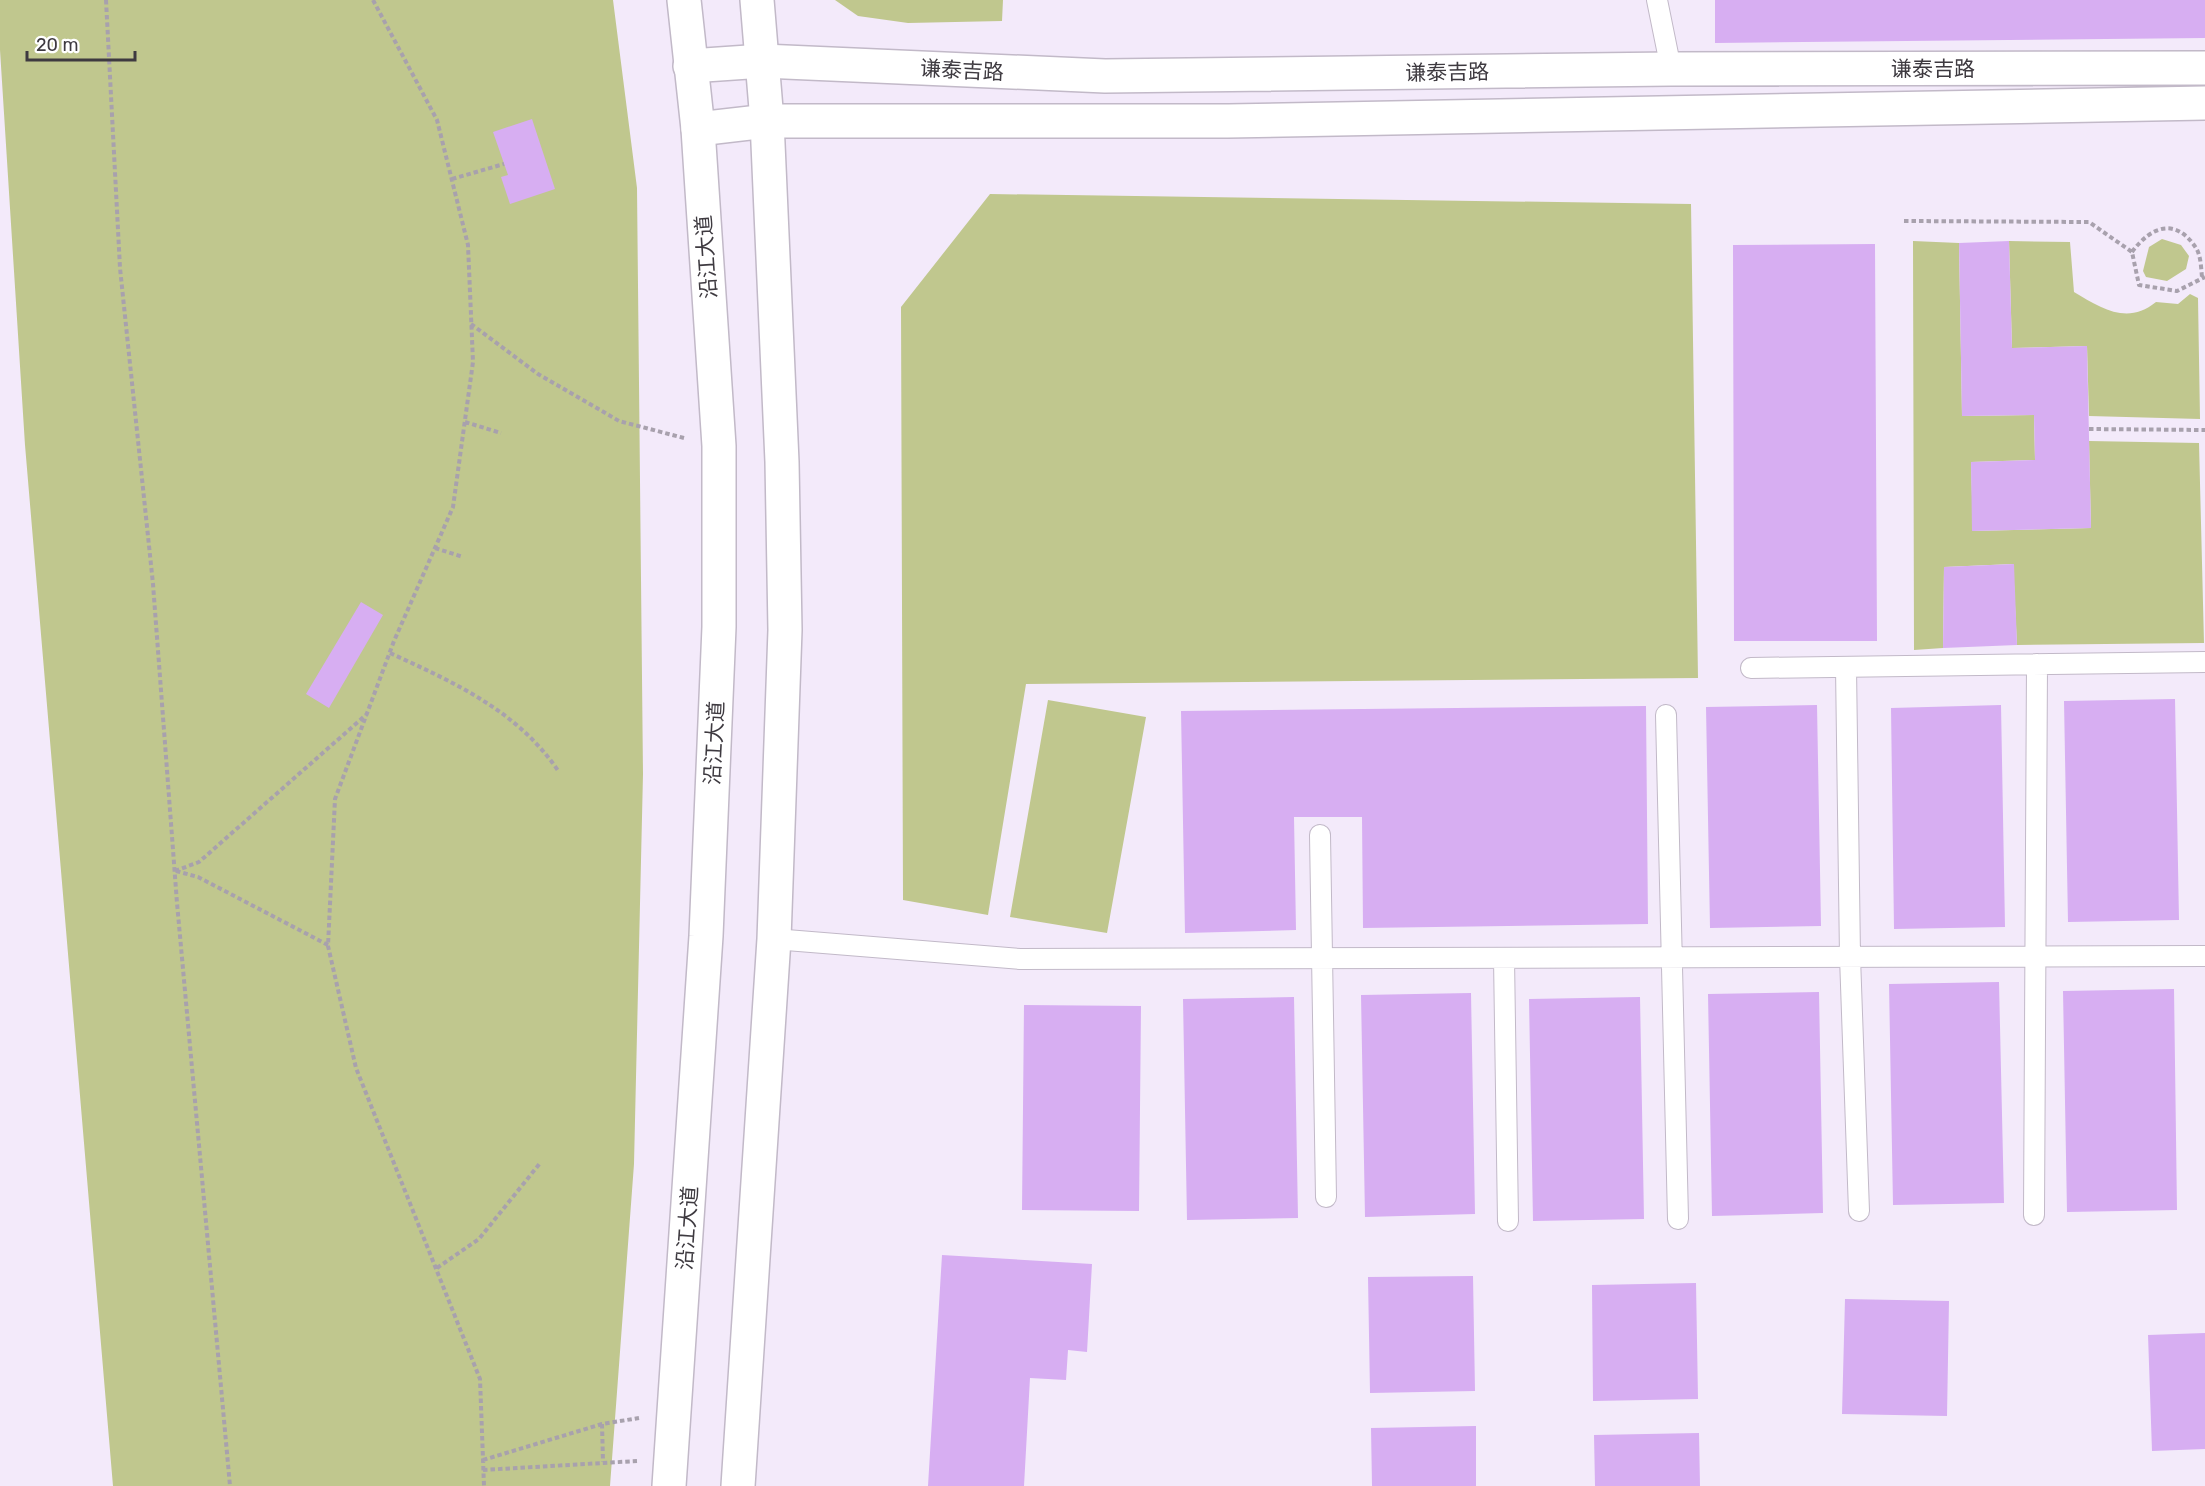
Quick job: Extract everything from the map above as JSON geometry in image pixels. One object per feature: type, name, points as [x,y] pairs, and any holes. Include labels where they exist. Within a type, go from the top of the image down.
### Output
[{"type":"street","name":"沿江大道","points":[[670,1473],[706,936],[719,627],[719,446],[698,129],[684,0]]},
{"type":"street","points":[[738,1486],[774,939],[785,630],[782,462],[767,121],[757,0]]},
{"type":"street","name":"谦泰吉路","points":[[690,66],[763,61],[1105,76],[1671,69],[2205,68]]},
{"type":"street","name":"谦泰吉路","points":[[698,129],[767,121],[1228,121],[2205,103]]},
{"type":"lane","points":[[1657,0],[1671,69]]},
{"type":"lane","points":[[1751,668],[2205,662]]},
{"type":"lane","points":[[2034,1215],[2037,664]]},
{"type":"lane","points":[[1846,667],[1850,957],[1859,1211]]},
{"type":"lane","points":[[1666,715],[1678,1219]]},
{"type":"lane","points":[[1320,835],[1324,958],[1326,1197]]},
{"type":"lane","points":[[774,939],[1020,958],[2205,956]]},
{"type":"lane","points":[[1504,958],[1508,1221]]},
{"type":"path","points":[[106,0],[120,268],[153,584],[175,871],[230,1486]]},
{"type":"path","points":[[373,0],[437,120],[468,245],[473,362],[453,507],[390,653],[335,799],[328,946],[356,1068],[480,1378],[484,1486]]},
{"type":"path","points":[[452,179],[504,164]]},
{"type":"path","points":[[1904,221],[2089,222],[2132,252],[2139,285],[2177,291],[2204,277],[2198,250],[2182,232],[2161,228],[2143,237],[2132,252]]},
{"type":"path","points":[[471,323],[538,374],[620,421],[719,446]]},
{"type":"path","points":[[465,422],[501,433]]},
{"type":"path","points":[[2089,429],[2205,430]]},
{"type":"path","points":[[435,548],[463,557]]},
{"type":"path","points":[[390,653],[436,674],[503,711],[544,750],[559,772]]},
{"type":"path","points":[[175,871],[199,862],[367,713]]},
{"type":"path","points":[[175,871],[198,877],[328,946]]},
{"type":"path","points":[[437,1268],[479,1239],[541,1162]]},
{"type":"path","points":[[483,1460],[602,1425],[675,1414]]},
{"type":"path","points":[[602,1425],[603,1462]]},
{"type":"path","points":[[483,1470],[603,1462],[670,1473]]},
{"type":"green space","points":[[0,0],[613,0],[637,188],[643,774],[634,1164],[610,1486],[113,1486],[25,445],[0,50]]},
{"type":"green space","points":[[835,0],[1003,0],[1002,21],[908,23],[858,16]]},
{"type":"green space","points":[[990,194],[1691,204],[1698,678],[1026,684],[988,915],[903,900],[901,307]]},
{"type":"green space","points":[[2162,239],[2181,245],[2189,256],[2186,269],[2167,281],[2146,277],[2143,271],[2149,247]]},
{"type":"green space","points":[[1913,241],[1959,243],[1962,416],[2034,415],[2035,460],[1971,462],[1973,531],[2091,528],[2089,441],[2199,443],[2204,643],[2017,645],[2013,564],[1944,567],[1943,648],[1914,650]]},
{"type":"green space","points":[[2009,241],[2070,242],[2074,292],[2105,309],[2135,313],[2156,302],[2178,304],[2190,294],[2198,298],[2200,419],[2089,416],[2087,346],[2012,348]]},
{"type":"green space","points":[[1048,700],[1146,717],[1107,933],[1010,917]]},
{"type":"building","points":[[1715,0],[2205,0],[2205,38],[1715,43]]},
{"type":"building","points":[[532,119],[555,189],[510,204],[501,177],[508,175],[493,132]]},
{"type":"building","points":[[2009,241],[2012,348],[2087,346],[2091,528],[1972,531],[1971,462],[2035,460],[2034,415],[1962,416],[1959,243]]},
{"type":"building","points":[[1875,244],[1877,641],[1734,641],[1733,245]]},
{"type":"building","points":[[2014,564],[2017,645],[1943,648],[1944,567]]},
{"type":"building","points":[[361,602],[383,615],[329,708],[306,694]]},
{"type":"building","points":[[2175,699],[2179,920],[2068,922],[2064,701]]},
{"type":"building","points":[[1817,705],[1821,926],[1710,928],[1706,707]]},
{"type":"building","points":[[2001,705],[2005,927],[1894,929],[1891,708]]},
{"type":"building","points":[[1646,706],[1648,924],[1363,928],[1362,817],[1294,817],[1296,930],[1185,933],[1181,711]]},
{"type":"building","points":[[1999,982],[2004,1203],[1893,1205],[1889,984]]},
{"type":"building","points":[[2174,989],[2177,1210],[2067,1212],[2063,991]]},
{"type":"building","points":[[1819,992],[1823,1213],[1712,1216],[1708,994]]},
{"type":"building","points":[[1471,993],[1475,1214],[1365,1217],[1361,995]]},
{"type":"building","points":[[1294,997],[1298,1218],[1187,1220],[1183,999]]},
{"type":"building","points":[[1640,997],[1644,1219],[1533,1221],[1529,999]]},
{"type":"building","points":[[1024,1005],[1141,1006],[1139,1211],[1022,1210]]},
{"type":"building","points":[[942,1255],[1092,1264],[1087,1352],[1068,1350],[1066,1380],[1030,1378],[1024,1486],[928,1486]]},
{"type":"building","points":[[1473,1276],[1475,1391],[1370,1393],[1368,1277]]},
{"type":"building","points":[[1696,1283],[1698,1399],[1593,1401],[1592,1285]]},
{"type":"building","points":[[1845,1299],[1949,1301],[1947,1416],[1842,1414]]},
{"type":"building","points":[[2205,1333],[2205,1449],[2152,1451],[2148,1335]]},
{"type":"building","points":[[1476,1426],[1476,1486],[1372,1486],[1371,1428]]},
{"type":"building","points":[[1699,1433],[1700,1486],[1595,1486],[1594,1435]]}]
